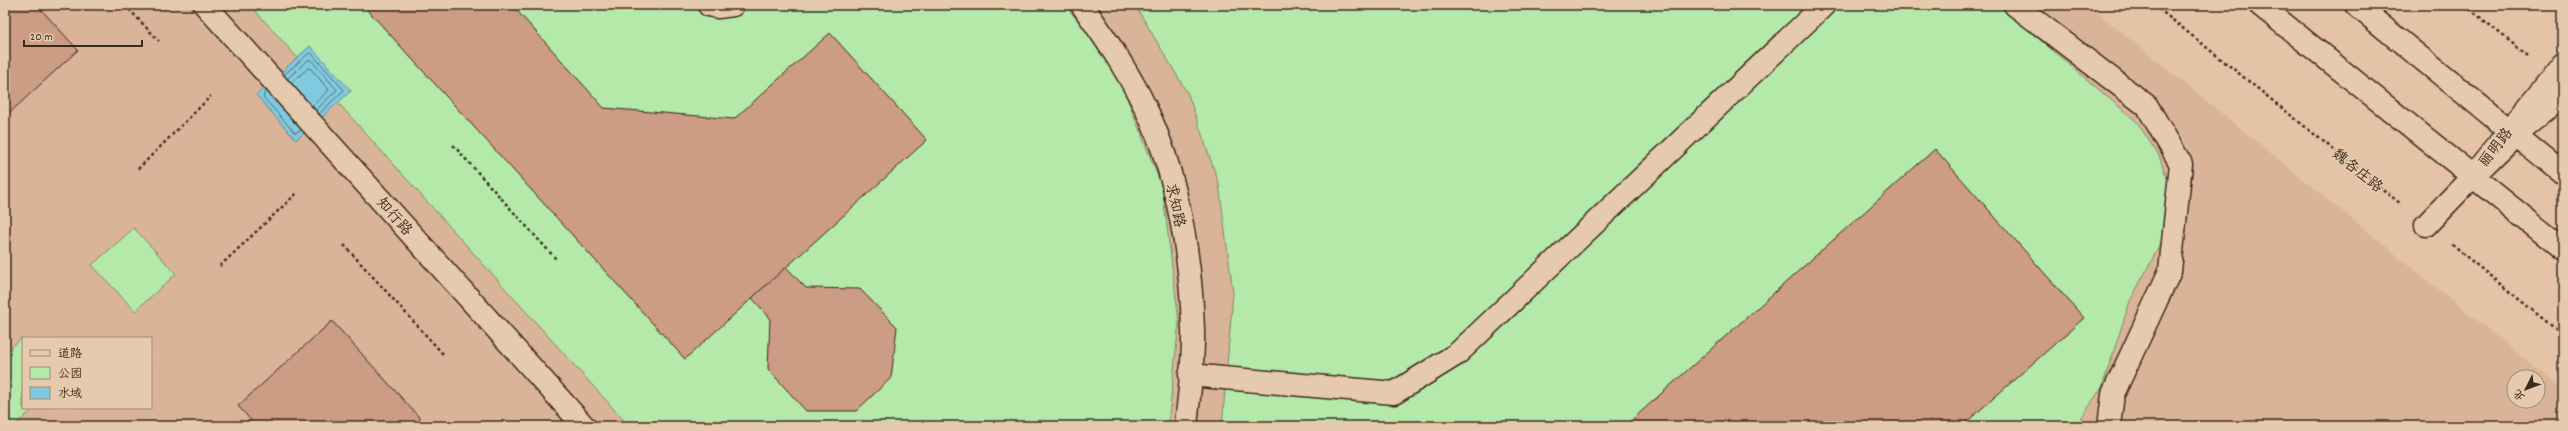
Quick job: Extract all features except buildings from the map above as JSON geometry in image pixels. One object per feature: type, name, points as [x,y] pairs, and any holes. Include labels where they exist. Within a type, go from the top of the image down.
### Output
[{"type":"street","name":"知行路","points":[[205,5],[584,426]]},
{"type":"street","points":[[709,5],[718,7],[733,5]]},
{"type":"street","name":"求知路","points":[[1082,5],[1117,55],[1152,122],[1171,180],[1187,256],[1193,330],[1186,426]]},
{"type":"street","points":[[1190,375],[1394,393],[1457,354],[1824,5]]},
{"type":"street","points":[[2015,5],[2147,106],[2182,164],[2170,271],[2113,394],[2109,426]]},
{"type":"street","points":[[2260,5],[2372,97],[2474,175],[2563,249]]},
{"type":"street","points":[[2356,5],[2563,174]]},
{"type":"street","name":"丽明路","points":[[2426,225],[2474,175],[2512,132],[2558,70]]},
{"type":"street","name":"丽明路","points":[[2512,132],[2563,95]]},
{"type":"path","points":[[125,5],[159,41]]},
{"type":"path","name":"魏各庄路","points":[[2154,5],[2563,335]]},
{"type":"path","points":[[2465,5],[2558,70]]},
{"type":"path","points":[[138,169],[210,96]]},
{"type":"path","points":[[453,145],[556,259]]},
{"type":"path","points":[[220,266],[298,192]]},
{"type":"path","points":[[344,245],[443,354]]},
{"type":"shaded area","points":[[5,5],[2088,5],[2537,369],[2506,369],[2506,409],[2546,409],[2546,376],[2563,390],[2563,426],[5,426]]},
{"type":"green space","points":[[250,5],[1064,5],[1110,55],[1162,187],[1179,322],[1168,426],[629,426]]},
{"type":"green space","points":[[1135,5],[1999,5],[2137,122],[2159,156],[2171,189],[2169,228],[2130,301],[2102,387],[2076,426],[1222,426],[1233,293],[1219,184],[1188,94]]},
{"type":"green space","points":[[134,228],[176,274],[135,311],[92,265]]},
{"type":"green space","points":[[22,338],[22,409],[33,409],[14,426],[5,426],[5,353]]},
{"type":"water","points":[[310,46],[351,91],[296,140],[256,95]]}]
